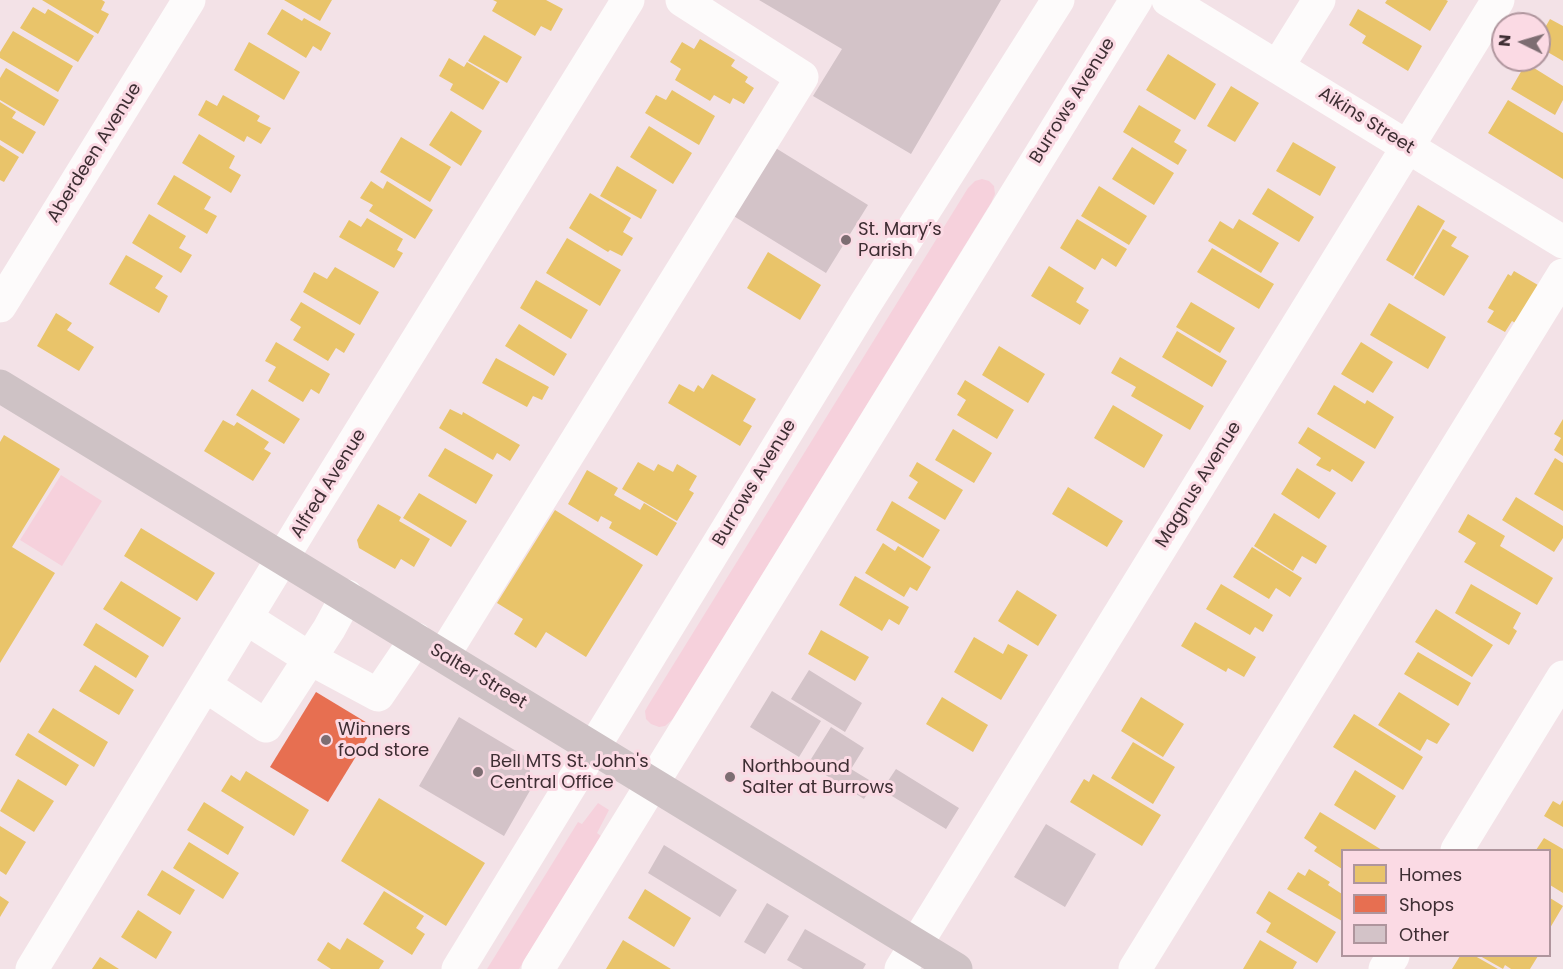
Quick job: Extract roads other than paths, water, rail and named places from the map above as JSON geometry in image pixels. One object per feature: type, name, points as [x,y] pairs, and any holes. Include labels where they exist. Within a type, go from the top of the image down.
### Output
[{"type":"main road","name":"Salter Street","points":[[0,386],[653,783],[908,957],[956,969]]},
{"type":"street","name":"Aberdeen Avenue","points":[[0,306],[189,0]]},
{"type":"street","name":"Alfred Avenue","points":[[32,969],[282,559],[628,0]]},
{"type":"street","points":[[246,618],[309,658],[378,695],[429,647],[802,77],[682,0]]},
{"type":"street","name":"Burrows Avenue","points":[[458,969],[864,306],[1058,0]]},
{"type":"street","name":"Burrows Avenue","points":[[538,969],[1136,0]]},
{"type":"street","name":"Aikins Street","points":[[1168,0],[1563,242]]},
{"type":"street","points":[[1278,66],[1319,0]]},
{"type":"street","name":"Magnus Avenue","points":[[908,957],[1498,0]]},
{"type":"street","points":[[1135,969],[1563,275]]},
{"type":"street","points":[[206,686],[266,726],[329,629],[347,596]]},
{"type":"street","points":[[1458,849],[1563,677]]},
{"type":"place","name":"St. Mary’s Parish","points":[[846,240]]},
{"type":"place","name":"Winners food store","points":[[326,740]]},
{"type":"place","name":"Bell MTS St. John's Central Office","points":[[478,772]]},
{"type":"place","name":"Northbound Salter at Burrows","points":[[730,777]]}]
